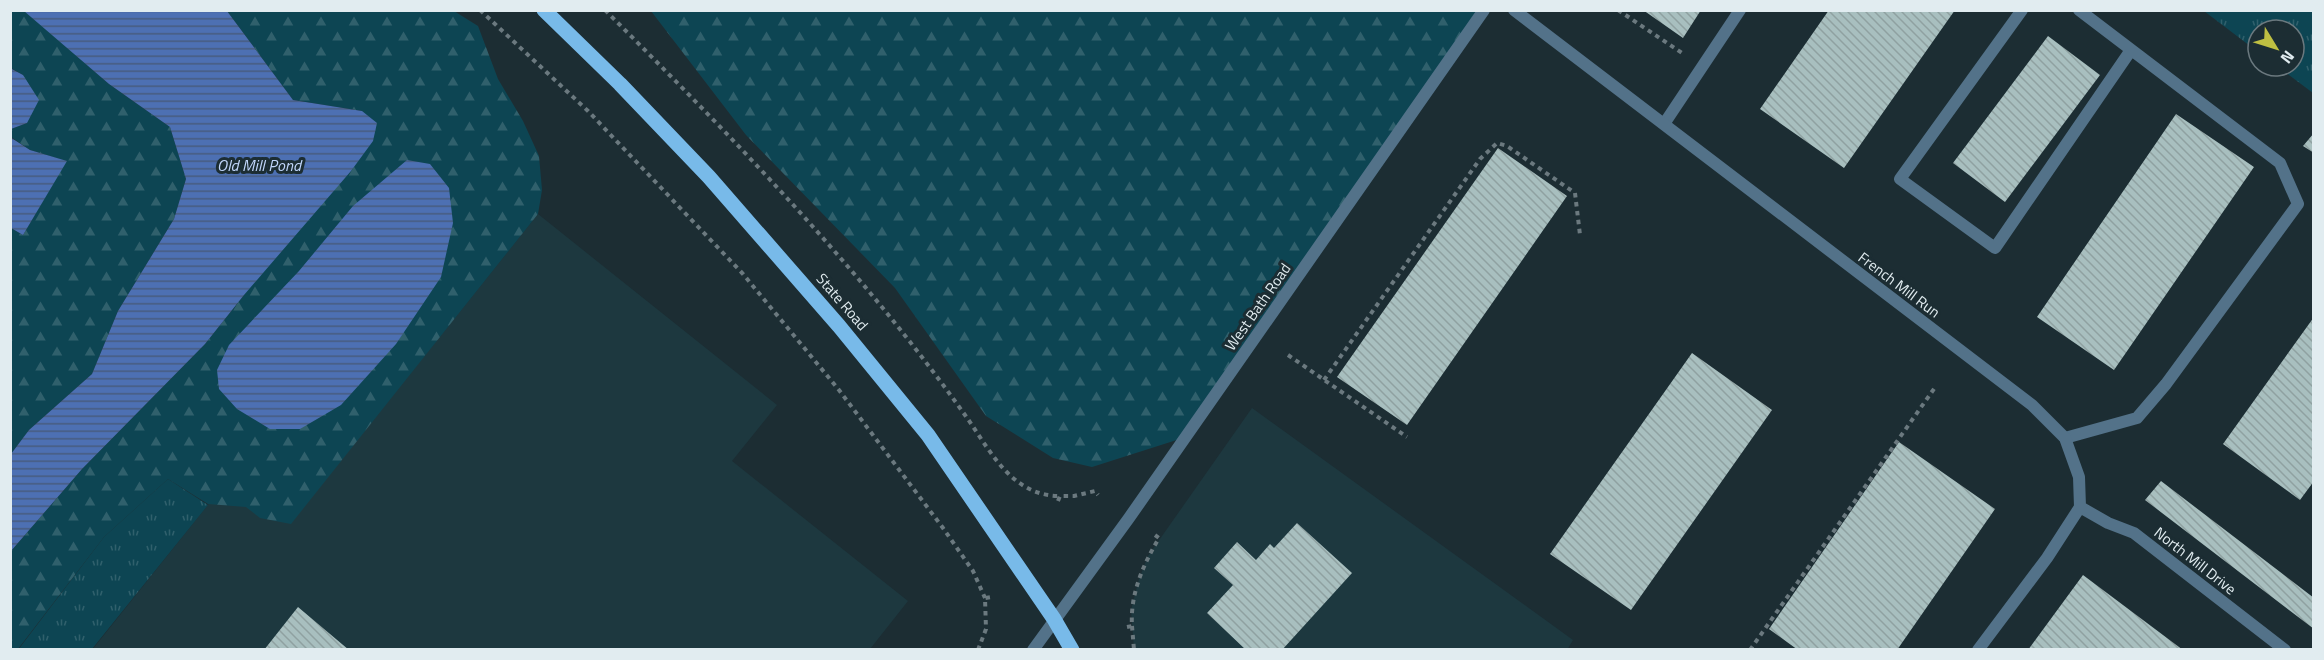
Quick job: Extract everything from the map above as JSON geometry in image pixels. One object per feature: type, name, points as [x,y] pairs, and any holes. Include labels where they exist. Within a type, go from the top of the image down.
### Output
[{"type":"main road","name":"State Road","points":[[543,10],[620,84],[709,177],[839,326],[928,435],[1054,619],[1072,650]]},
{"type":"street","name":"West Bath Road","points":[[1033,650],[1136,508],[1484,10]]},
{"type":"street","name":"French Mill Run","points":[[1514,10],[2032,405],[2065,438],[2079,477],[2079,507]]},
{"type":"street","points":[[1664,124],[1740,10]]},
{"type":"street","points":[[2022,10],[1900,179],[1995,248],[2131,50]]},
{"type":"street","points":[[2065,438],[2137,418],[2166,384],[2298,204],[2280,163],[2079,10]]},
{"type":"street","points":[[1978,650],[2047,558],[2079,507]]},
{"type":"street","name":"North Mill Drive","points":[[2079,507],[2108,523],[2134,533],[2285,650]]},
{"type":"path","points":[[480,10],[588,111],[742,274],[838,390],[930,510],[972,571],[985,598],[986,629],[978,650]]},
{"type":"path","points":[[605,10],[758,165],[826,242],[939,378],[997,461],[1016,483],[1039,494],[1060,496],[1095,490],[1098,495]]},
{"type":"path","points":[[1618,10],[1702,67]]},
{"type":"path","points":[[1324,380],[1480,159],[1497,143],[1507,146],[1575,193],[1580,235]]},
{"type":"path","points":[[1288,355],[1407,437]]},
{"type":"path","points":[[1750,650],[1936,386]]},
{"type":"path","points":[[1058,501],[1060,496]]},
{"type":"path","points":[[1134,650],[1129,626],[1131,610],[1139,579],[1159,538],[1155,535]]},
{"type":"path","points":[[985,598],[991,597]]},
{"type":"shaded area","points":[[538,214],[777,405],[732,461],[908,601],[870,649],[92,650],[231,476],[291,523]]},
{"type":"shaded area","points":[[1252,408],[1573,640],[1567,650],[1134,649],[1131,610],[1148,556]]},
{"type":"green space","points":[[24,10],[109,84],[170,127],[186,179],[174,219],[118,311],[92,374],[29,430],[11,454],[11,228],[23,235],[66,161],[30,150],[11,137],[11,129],[27,123],[23,75],[11,68],[11,11]]},
{"type":"green space","points":[[227,11],[454,11],[478,26],[498,79],[523,121],[539,156],[542,190],[538,214],[291,524],[260,518],[246,507],[208,504],[168,479],[104,537],[18,649],[11,650],[11,551],[82,469],[205,344],[244,295],[362,111],[293,100]]},
{"type":"green space","points":[[651,11],[1484,11],[1186,437],[1092,467],[1053,458],[986,416],[895,288],[746,135]]},
{"type":"green space","points":[[2204,11],[2313,11],[2313,93],[2293,78],[2306,78],[2306,18],[2246,18],[2246,43]]},
{"type":"green space","points":[[168,479],[208,505],[92,649],[18,650],[104,537]]},
{"type":"water","name":"Old Mill Pond","points":[[24,11],[227,11],[293,100],[362,111],[377,123],[373,141],[351,171],[205,344],[82,469],[11,551],[11,454],[29,430],[92,374],[118,311],[174,219],[186,179],[170,127],[109,84]]},
{"type":"water","points":[[10,68],[23,75],[39,100],[27,123],[11,129]]},
{"type":"water","points":[[10,137],[30,150],[67,161],[23,235],[11,228]]},
{"type":"water","points":[[407,160],[430,164],[449,188],[453,223],[441,277],[396,344],[341,405],[300,429],[270,429],[237,409],[219,389],[217,370],[229,345],[299,271],[353,206]]},
{"type":"building","points":[[1643,10],[1701,10],[1683,38]]},
{"type":"building","points":[[1829,10],[1955,10],[1844,168],[1760,109]]},
{"type":"building","points":[[2048,36],[2100,75],[2005,202],[1953,163]]},
{"type":"building","points":[[2176,114],[2254,167],[2114,370],[2037,317]]},
{"type":"building","points":[[2314,133],[2314,153],[2303,146]]},
{"type":"building","points":[[1498,148],[1567,196],[1407,425],[1337,377]]},
{"type":"building","points":[[2314,317],[2314,481],[2300,500],[2223,444]]},
{"type":"building","points":[[1692,353],[1772,410],[1631,610],[1550,554]]},
{"type":"building","points":[[1899,442],[1995,509],[1897,650],[1798,650],[1769,629]]},
{"type":"building","points":[[2161,481],[2314,598],[2314,629],[2145,500]]},
{"type":"building","points":[[1297,523],[1352,573],[1282,650],[1246,650],[1207,613],[1233,585],[1214,568],[1237,542],[1256,560],[1270,544],[1274,548]]},
{"type":"building","points":[[2083,575],[2183,650],[2028,650]]},
{"type":"building","points":[[298,607],[349,650],[264,650]]}]
